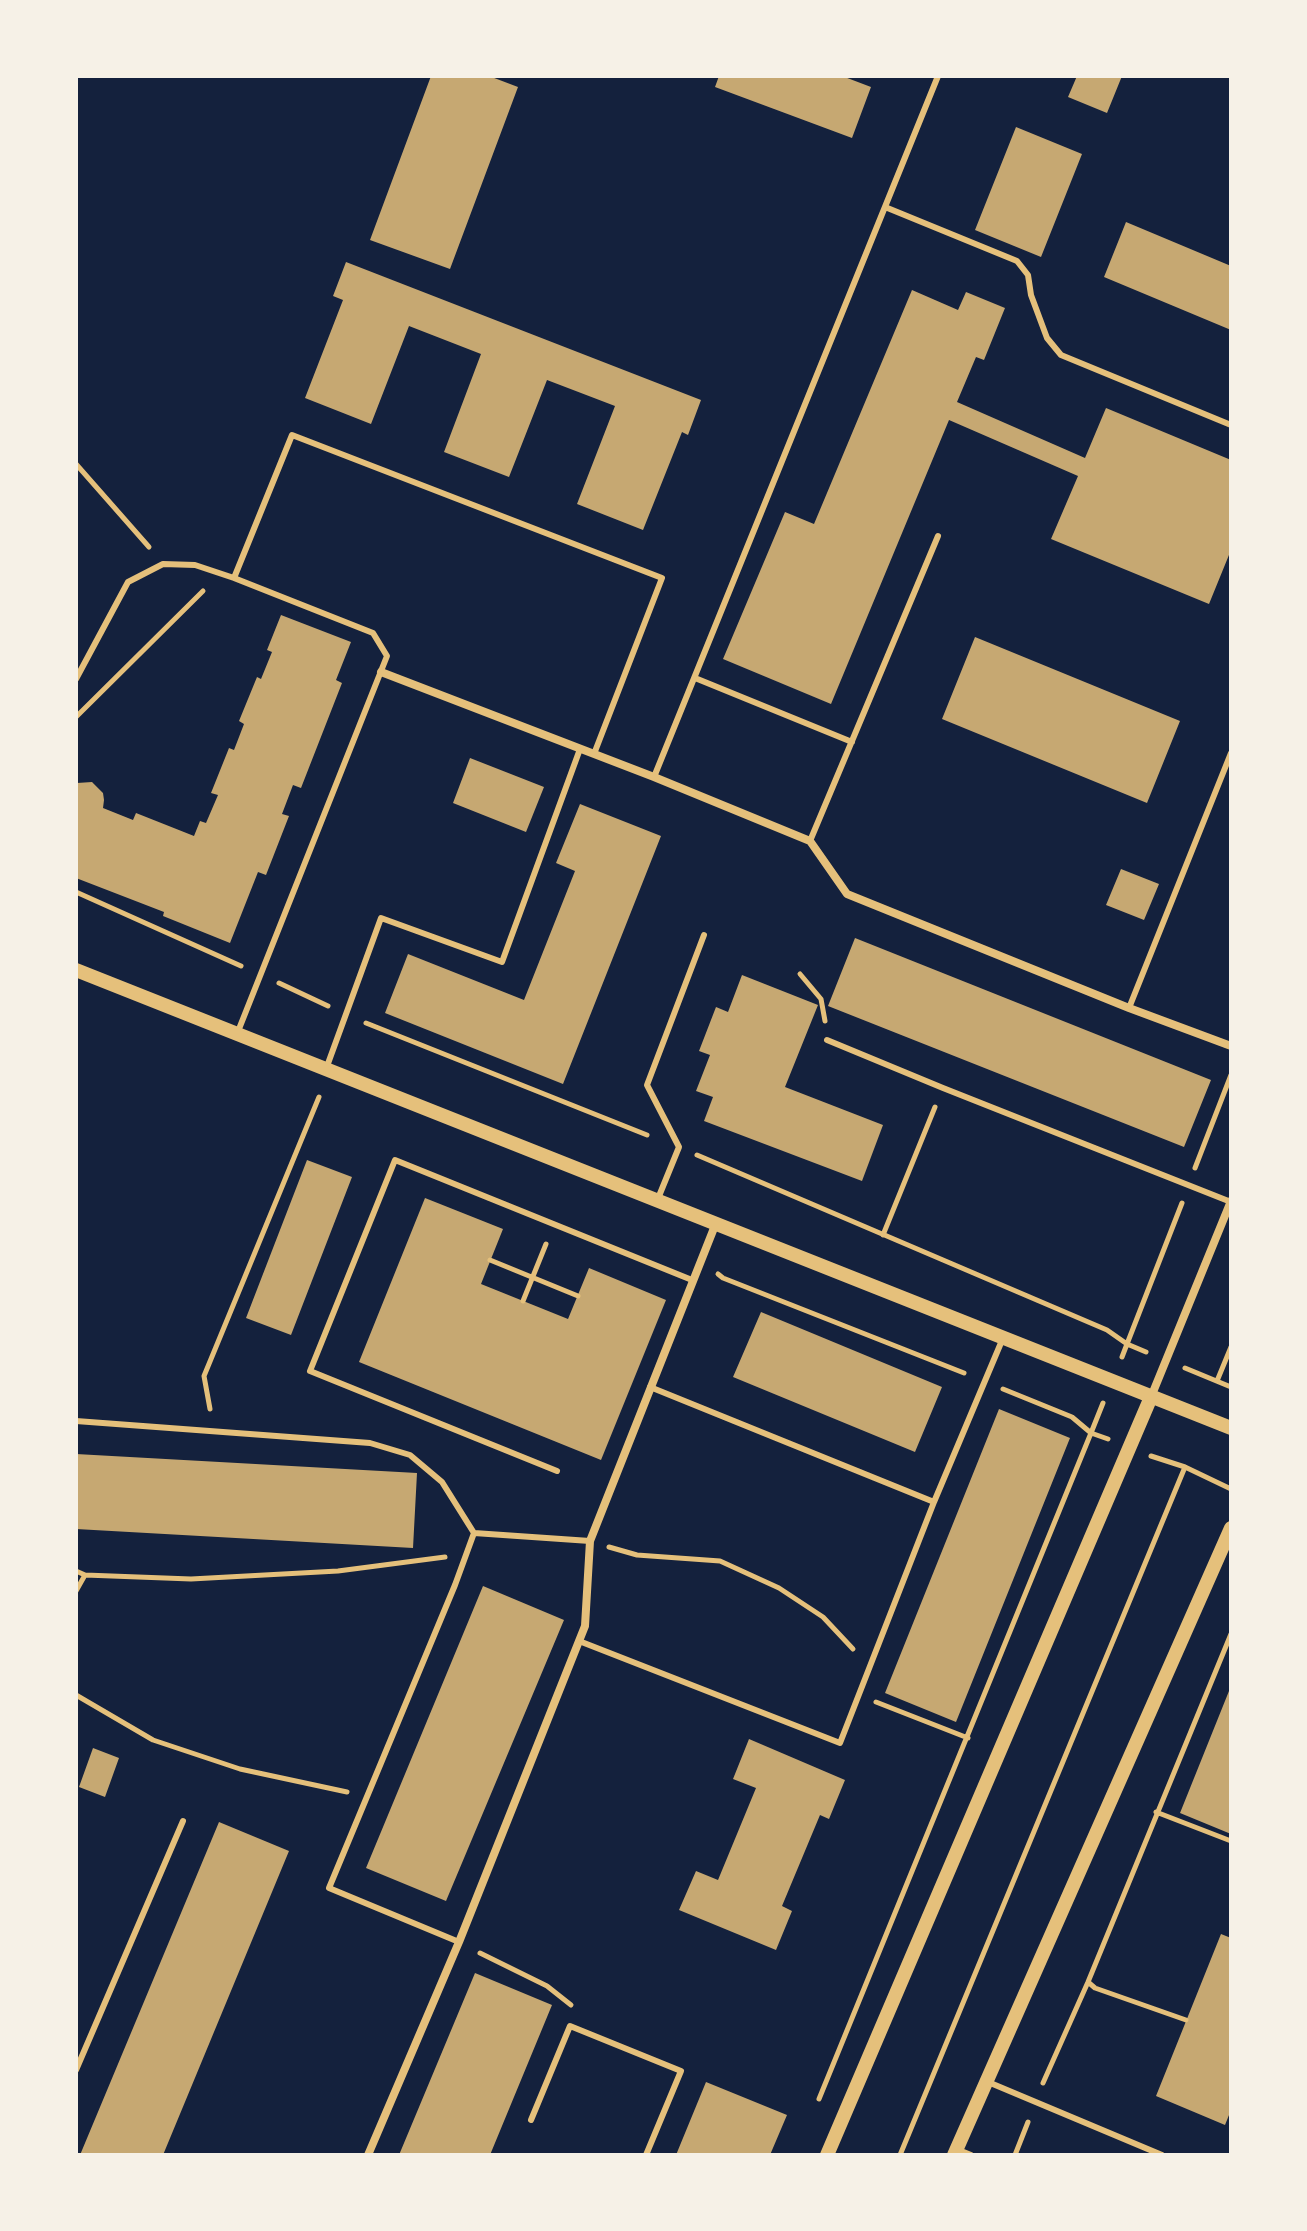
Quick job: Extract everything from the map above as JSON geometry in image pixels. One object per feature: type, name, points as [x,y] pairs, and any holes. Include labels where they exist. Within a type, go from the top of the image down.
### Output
[{"type":"street","points":[[381,672],[810,841],[847,894],[1231,1046]]},
{"type":"street","points":[[76,970],[1231,1428]]},
{"type":"street","points":[[827,2155],[1151,1397],[1231,1201]]},
{"type":"street","points":[[368,2155],[459,1942],[585,1626],[590,1541],[716,1223]]},
{"type":"street","points":[[955,2152],[1231,1528]]},
{"type":"lane","points":[[654,777],[938,76]]},
{"type":"lane","points":[[885,207],[1017,261],[1028,275],[1031,295],[1047,338],[1061,355],[1231,425]]},
{"type":"lane","points":[[234,578],[292,435],[662,578],[594,754]]},
{"type":"lane","points":[[810,841],[938,536]]},
{"type":"lane","points":[[76,679],[128,582],[163,564],[195,565],[373,633],[387,656],[237,1034]]},
{"type":"lane","points":[[695,678],[852,742]]},
{"type":"lane","points":[[326,1069],[381,918],[502,962],[580,749]]},
{"type":"lane","points":[[1129,1008],[1231,753]]},
{"type":"lane","points":[[657,1201],[679,1147],[647,1085],[704,935]]},
{"type":"lane","points":[[827,1040],[1231,1201]]},
{"type":"lane","points":[[557,1471],[310,1371],[395,1160],[692,1280]]},
{"type":"lane","points":[[579,1641],[840,1743],[934,1502],[1003,1338]]},
{"type":"lane","points":[[650,1387],[934,1502]]},
{"type":"lane","points":[[76,1421],[370,1443],[410,1455],[442,1482],[474,1533]]},
{"type":"lane","points":[[474,1533],[590,1541]]},
{"type":"lane","points":[[459,1942],[329,1888],[474,1533]]},
{"type":"lane","points":[[76,2070],[183,1821]]},
{"type":"lane","points":[[531,2120],[570,2026],[681,2071],[646,2155]]},
{"type":"lane","points":[[987,2082],[1162,2155]]},
{"type":"lane","points":[[955,2152],[971,2155]]},
{"type":"path","points":[[76,464],[163,564]]},
{"type":"path","points":[[76,717],[220,574]]},
{"type":"path","points":[[76,892],[346,1015],[679,1147],[1107,1330],[1127,1344],[1231,1075]]},
{"type":"path","points":[[800,974],[821,999],[827,1040]]},
{"type":"path","points":[[883,1235],[943,1088]]},
{"type":"path","points":[[209,1430],[210,1409],[204,1376],[319,1097]]},
{"type":"path","points":[[523,1301],[554,1224]]},
{"type":"path","points":[[700,1259],[723,1278],[1072,1417],[1091,1433],[814,2112]]},
{"type":"path","points":[[490,1260],[578,1296]]},
{"type":"path","points":[[1217,1381],[1231,1347]]},
{"type":"path","points":[[900,2155],[1185,1467]]},
{"type":"path","points":[[590,1541],[637,1555],[720,1561],[779,1588],[823,1617],[870,1668]]},
{"type":"path","points":[[76,1571],[85,1575],[191,1579],[338,1571],[466,1555]]},
{"type":"path","points":[[76,1591],[85,1575]]},
{"type":"path","points":[[1015,2155],[1231,1634]]},
{"type":"path","points":[[76,1695],[153,1740],[240,1769],[367,1797]]},
{"type":"path","points":[[860,1696],[968,1738]]},
{"type":"path","points":[[1156,1812],[1231,1841]]},
{"type":"path","points":[[459,1942],[547,1986],[571,2005],[570,2026]]},
{"type":"path","points":[[1088,1982],[1095,1988],[1186,2020]]},
{"type":"building","points":[[431,76],[489,76],[518,87],[450,269],[370,240]]},
{"type":"building","points":[[719,76],[842,76],[871,87],[852,138],[715,87]]},
{"type":"building","points":[[1077,76],[1122,76],[1107,113],[1068,97]]},
{"type":"building","points":[[1016,127],[1082,154],[1041,257],[975,230]]},
{"type":"building","points":[[1126,222],[1231,266],[1231,330],[1104,277]]},
{"type":"building","points":[[346,262],[701,400],[688,435],[682,432],[643,530],[577,504],[615,406],[547,380],[509,477],[444,452],[481,354],[409,326],[371,424],[305,398],[343,300],[333,296]]},
{"type":"building","points":[[912,290],[958,310],[966,292],[1005,308],[984,360],[976,357],[957,402],[1085,458],[1106,408],[1231,460],[1231,550],[1209,604],[1051,539],[1078,476],[949,420],[831,704],[723,659],[785,512],[814,524]]},
{"type":"building","points":[[281,615],[351,642],[336,680],[342,683],[301,788],[293,785],[282,814],[289,816],[266,875],[258,872],[230,943],[163,916],[164,912],[76,878],[77,783],[92,782],[103,793],[103,808],[133,820],[136,813],[194,836],[200,821],[206,823],[218,795],[211,793],[229,748],[234,750],[244,724],[239,721],[257,677],[261,679],[272,652],[267,650]]},
{"type":"building","points":[[975,637],[1180,721],[1147,803],[942,719]]},
{"type":"building","points":[[470,758],[544,787],[526,832],[453,803]]},
{"type":"building","points":[[580,804],[661,836],[563,1084],[385,1013],[408,954],[524,1000],[575,871],[556,863]]},
{"type":"building","points":[[1121,869],[1159,884],[1144,920],[1106,905]]},
{"type":"building","points":[[855,938],[1211,1080],[1184,1147],[828,1006]]},
{"type":"building","points":[[742,975],[818,1005],[785,1087],[883,1125],[862,1181],[704,1121],[713,1097],[696,1091],[710,1055],[699,1051],[716,1007],[728,1012]]},
{"type":"building","points":[[307,1160],[352,1177],[291,1335],[246,1318]]},
{"type":"building","points":[[425,1198],[503,1229],[481,1284],[568,1319],[589,1268],[666,1300],[601,1460],[359,1362]]},
{"type":"building","points":[[761,1312],[942,1387],[915,1452],[733,1377]]},
{"type":"building","points":[[999,1409],[1070,1438],[956,1722],[885,1693]]},
{"type":"building","points":[[76,1454],[417,1473],[413,1548],[76,1529]]},
{"type":"building","points":[[483,1586],[564,1620],[446,1901],[366,1868]]},
{"type":"building","points":[[1231,1686],[1231,1834],[1180,1813]]},
{"type":"building","points":[[749,1739],[845,1780],[829,1819],[820,1815],[782,1906],[792,1911],[776,1950],[679,1910],[696,1871],[718,1880],[756,1788],[733,1779]]},
{"type":"building","points":[[93,1748],[119,1758],[105,1797],[79,1787]]},
{"type":"building","points":[[219,1822],[289,1851],[163,2155],[80,2155]]},
{"type":"building","points":[[1221,1934],[1231,1938],[1231,2110],[1225,2125],[1156,2096]]},
{"type":"building","points":[[475,1973],[552,2005],[490,2155],[399,2155]]},
{"type":"building","points":[[706,2082],[787,2115],[770,2155],[676,2155]]}]
